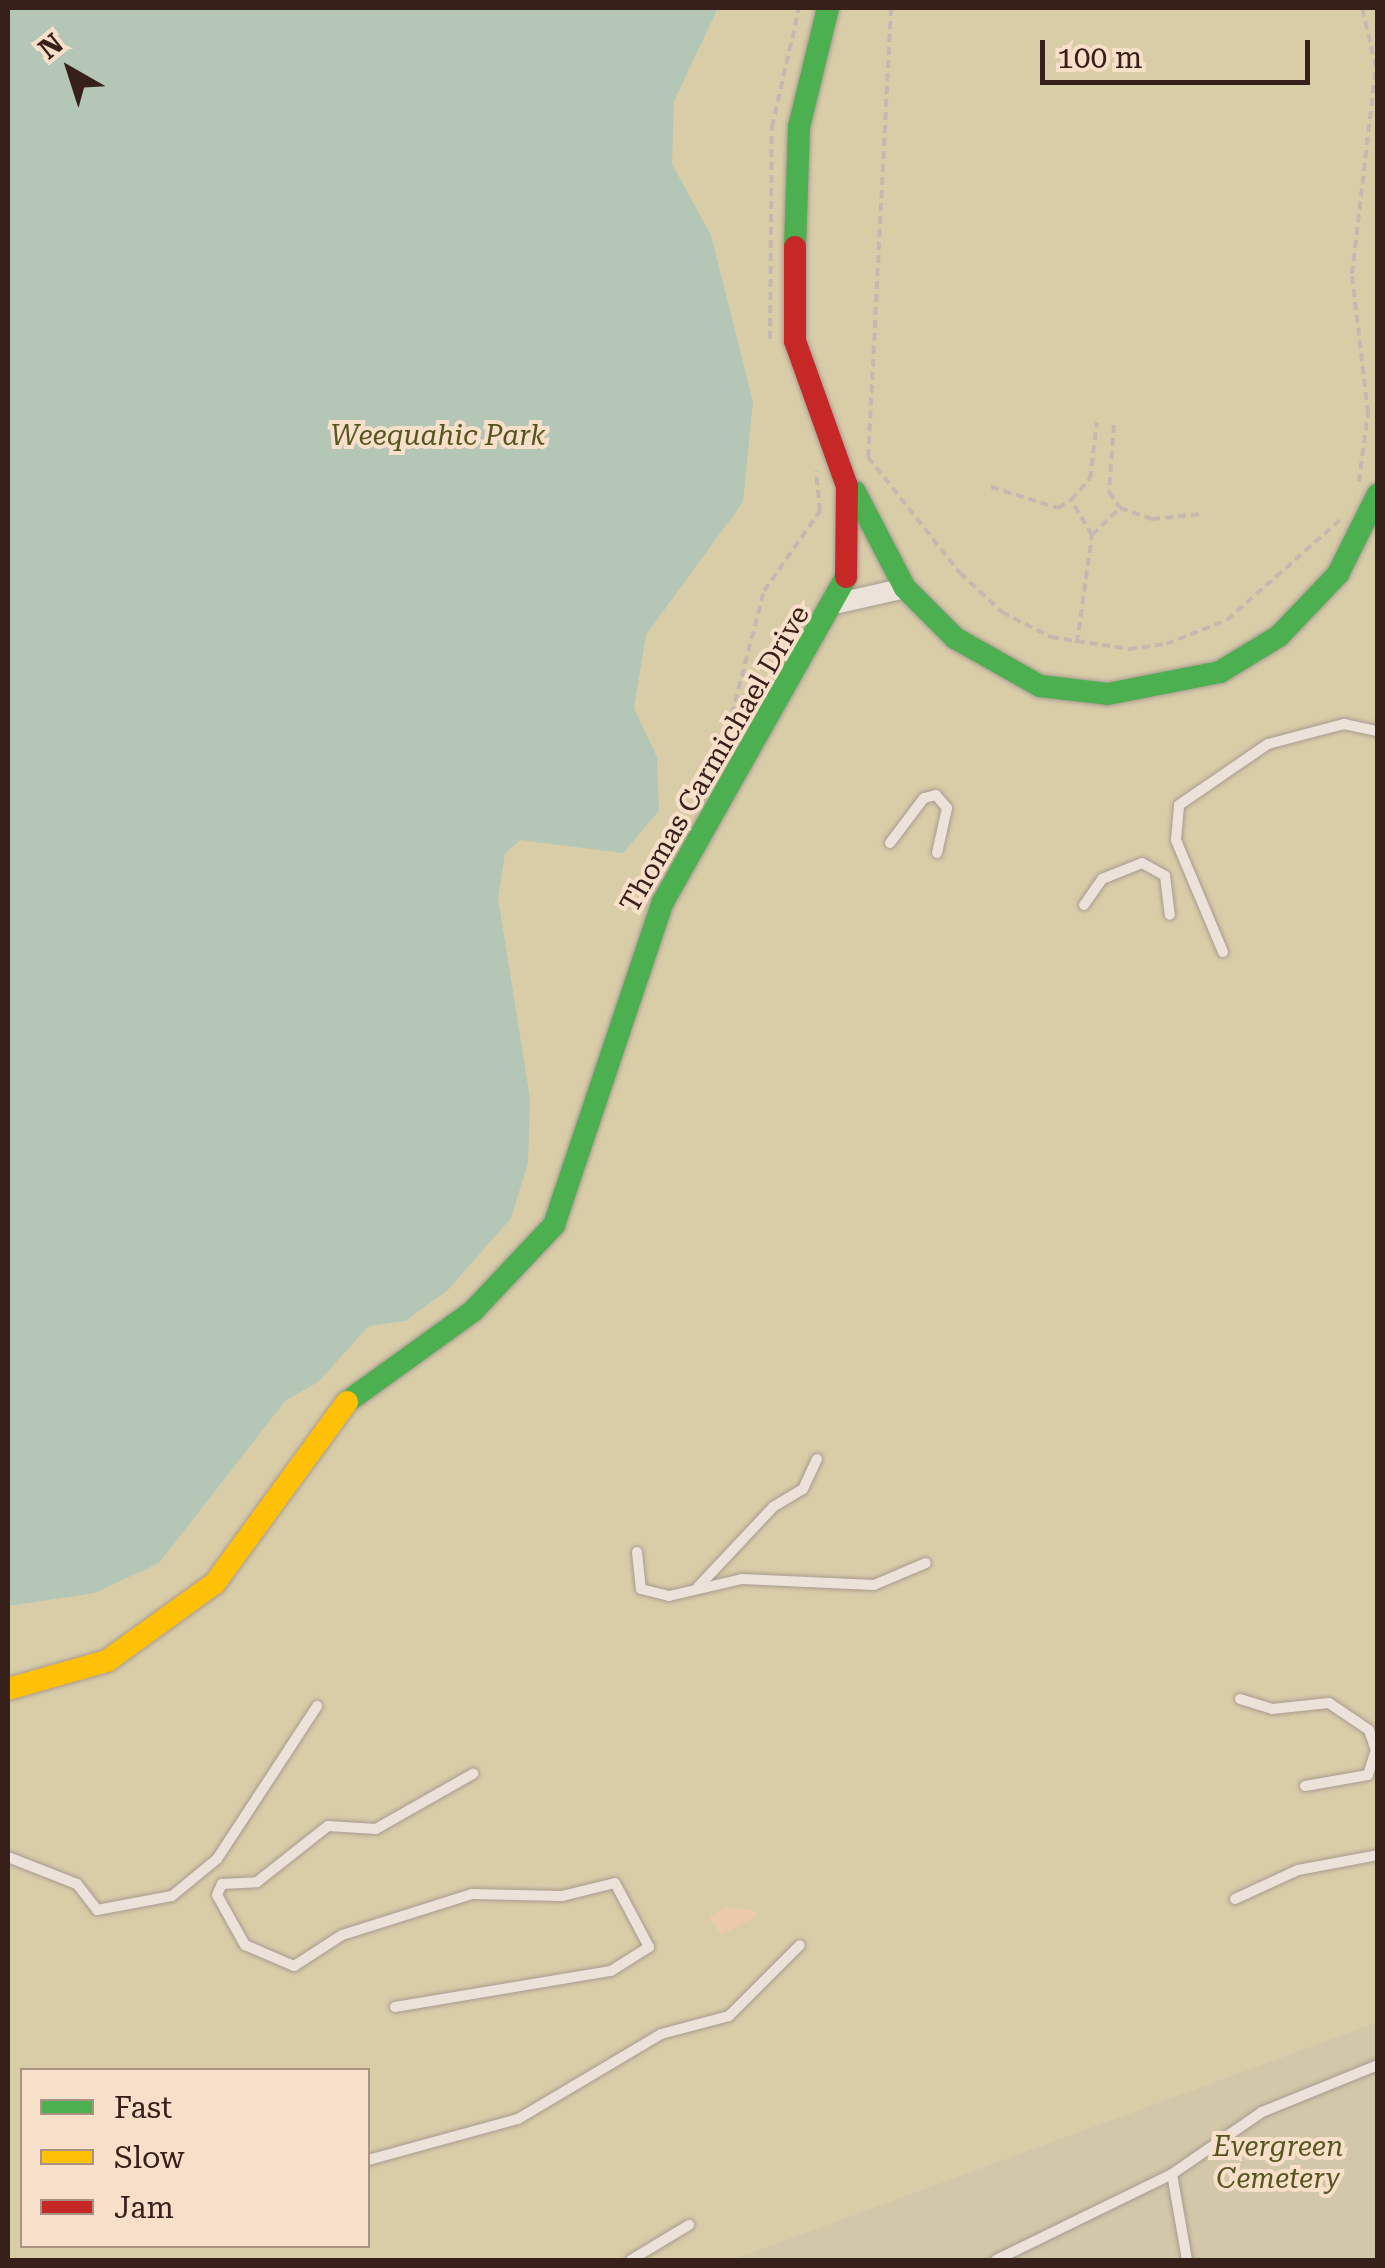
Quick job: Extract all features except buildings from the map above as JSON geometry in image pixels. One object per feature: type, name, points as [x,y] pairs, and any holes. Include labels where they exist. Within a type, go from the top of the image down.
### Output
[{"type":"street","name":"Thomas Carmichael Drive","points":[[8,1689],[107,1661],[215,1583],[356,1389],[473,1311],[554,1225],[662,902],[839,602],[850,544],[843,468],[795,341],[793,300],[799,127],[828,8]]},
{"type":"street","points":[[843,468],[906,588],[982,658],[1040,686],[1164,688],[1220,672],[1279,636],[1338,574],[1367,492]]},
{"type":"street","points":[[839,602],[906,588]]},
{"type":"lane","points":[[1222,952],[1176,840],[1178,805],[1268,744],[1344,724],[1378,731]]},
{"type":"lane","points":[[890,843],[924,798],[936,796],[946,808],[937,853]]},
{"type":"lane","points":[[1084,905],[1102,880],[1142,863],[1165,876],[1170,915]]},
{"type":"lane","points":[[694,1590],[773,1507],[803,1489],[818,1458]]},
{"type":"lane","points":[[637,1552],[642,1589],[694,1590],[742,1580],[874,1585],[926,1562]]},
{"type":"lane","points":[[1240,1699],[1272,1709],[1330,1703],[1368,1730],[1376,1750],[1368,1776],[1305,1786]]},
{"type":"lane","points":[[8,1857],[77,1884],[97,1910],[172,1896],[217,1859],[317,1706]]},
{"type":"lane","points":[[395,2006],[611,1971],[648,1947],[614,1883],[562,1896],[472,1894],[342,1935],[294,1966],[245,1945],[217,1895],[222,1884],[256,1882],[328,1826],[376,1829],[472,1774]]},
{"type":"lane","points":[[1235,1899],[1298,1870],[1378,1856]]},
{"type":"lane","points":[[370,2159],[518,2119],[648,2041],[729,2016],[800,1945]]},
{"type":"lane","points":[[996,2260],[1172,2174],[1262,2112],[1378,2065]]},
{"type":"lane","points":[[1172,2174],[1187,2260]]},
{"type":"lane","points":[[631,2260],[688,2225]]},
{"type":"path","points":[[776,357],[767,316],[772,127],[799,8]]},
{"type":"path","points":[[891,8],[871,468],[1002,612],[1076,643],[1128,649],[1197,636],[1227,620],[1348,513]]},
{"type":"path","points":[[1362,8],[1376,67],[1352,274],[1368,413],[1367,492]]},
{"type":"path","points":[[991,487],[1058,508],[1090,479],[1097,422]]},
{"type":"path","points":[[1114,425],[1110,492],[1120,508],[1152,519],[1203,514]]},
{"type":"path","points":[[719,770],[764,591],[820,511],[813,462]]},
{"type":"path","points":[[1071,500],[1092,536]]},
{"type":"path","points":[[1076,643],[1092,536],[1120,508]]},
{"type":"green space","points":[[8,8],[1377,8],[1377,2022],[731,2260],[8,2260]]},
{"type":"green space","name":"Evergreen Cemetery","points":[[1377,2022],[1377,2260],[731,2260]]},
{"type":"sand","points":[[726,1907],[754,1910],[757,1916],[721,1935],[709,1917]]},
{"type":"shaded area","name":"Weequahic Park","points":[[8,8],[718,8],[674,101],[672,164],[711,235],[753,402],[743,502],[646,635],[634,708],[657,757],[659,811],[623,853],[520,840],[505,854],[498,898],[530,1098],[528,1163],[511,1218],[448,1290],[405,1321],[369,1326],[318,1382],[286,1400],[159,1563],[95,1593],[8,1606]]},
{"type":"traffic: fast","points":[[795,247],[799,127],[828,8]]},
{"type":"traffic: fast","points":[[855,492],[905,588],[955,638],[1040,686],[1108,694],[1220,672],[1279,636],[1338,574],[1378,494]]},
{"type":"traffic: fast","points":[[347,1402],[473,1311],[554,1225],[663,902],[846,577]]},
{"type":"traffic: slow","points":[[8,1689],[107,1661],[215,1583],[347,1402]]},
{"type":"traffic: jam","points":[[795,247],[795,341],[847,486],[846,577]]}]
